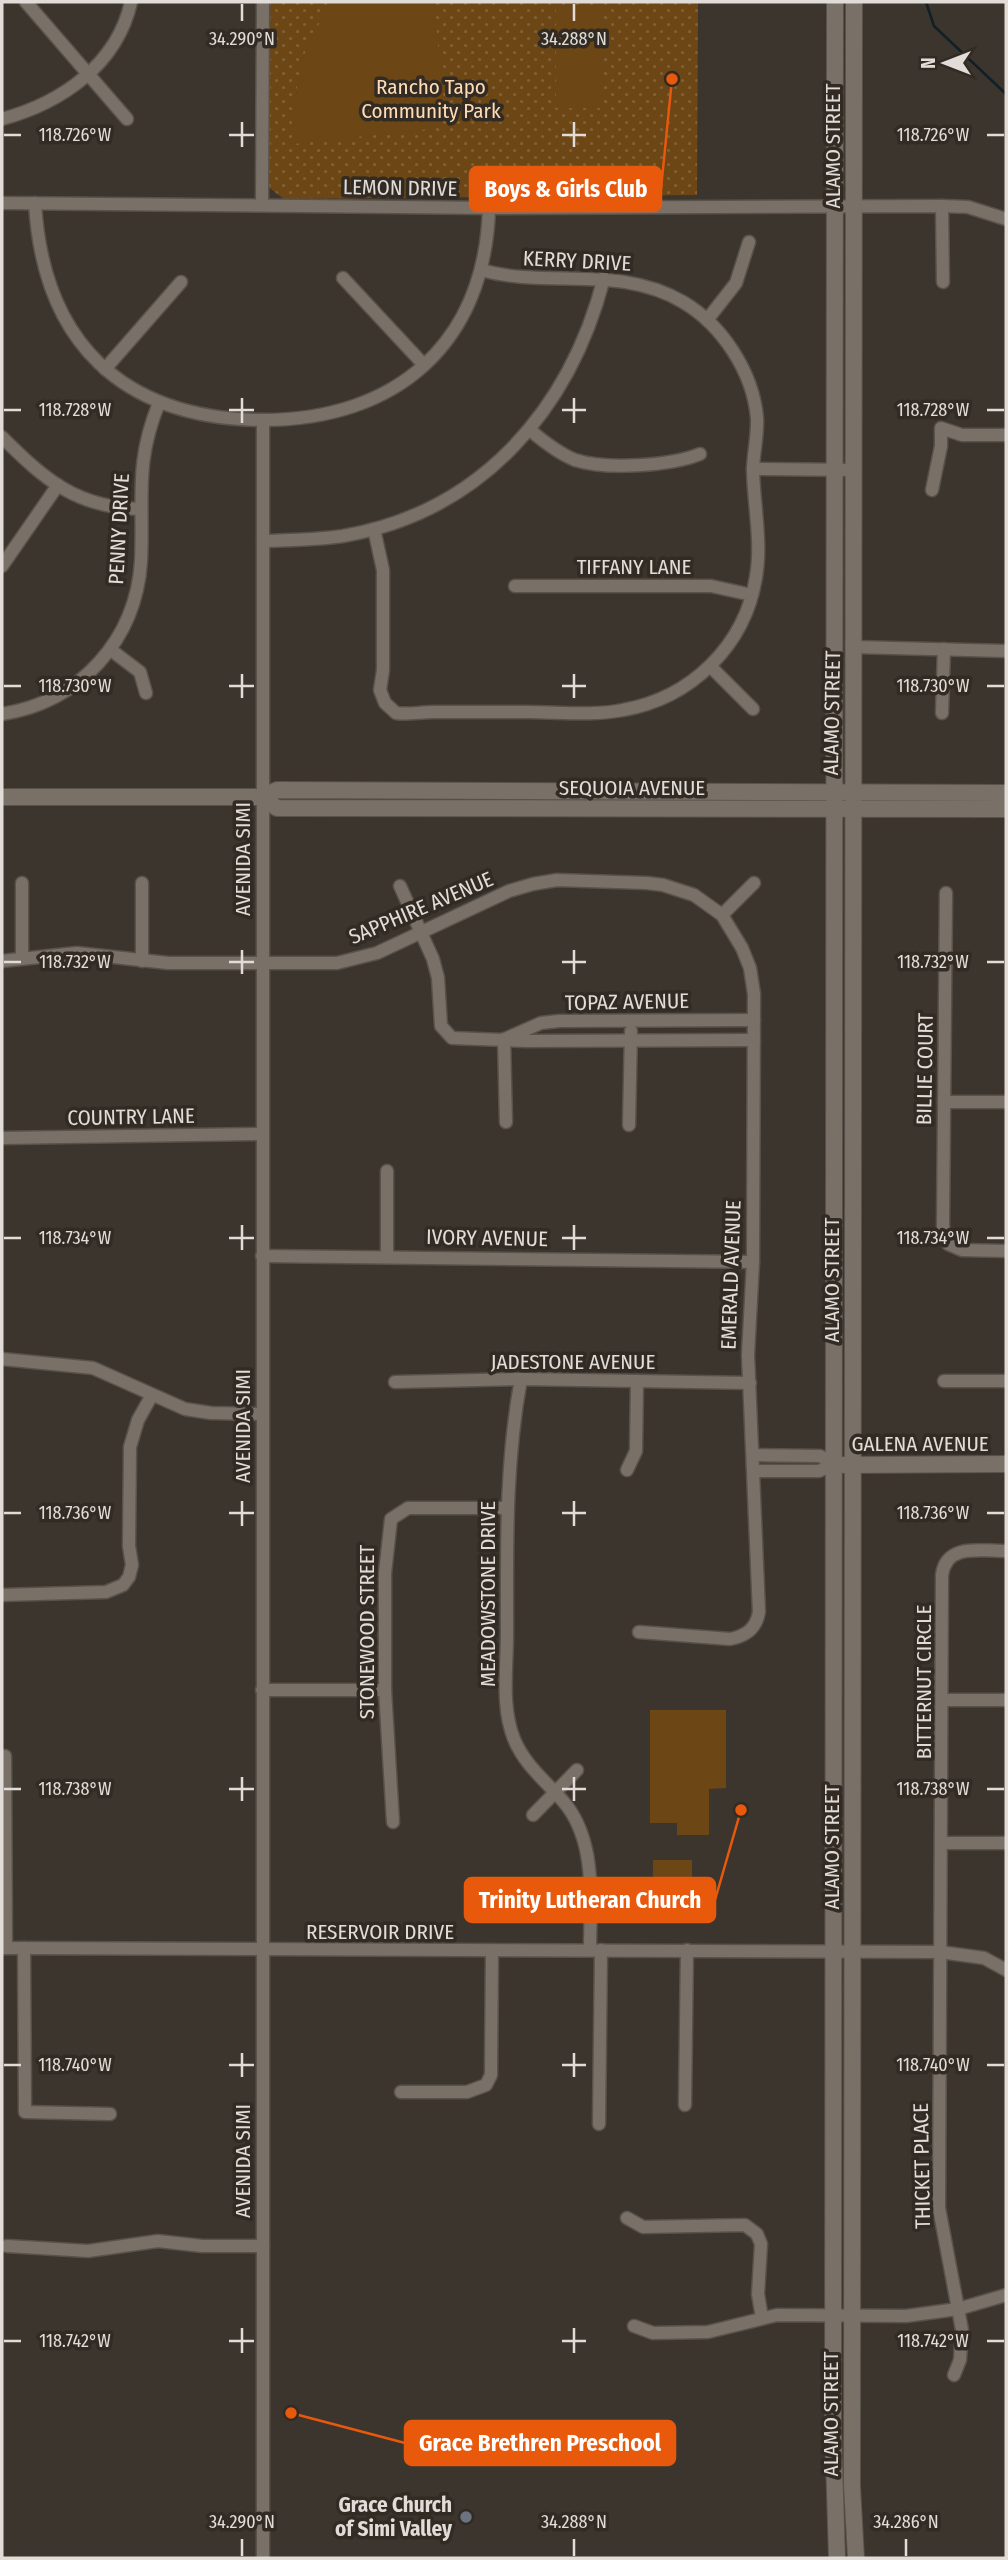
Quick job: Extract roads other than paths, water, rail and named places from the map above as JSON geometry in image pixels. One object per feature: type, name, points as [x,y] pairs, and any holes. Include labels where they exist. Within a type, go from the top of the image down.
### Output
[{"type":"main road","name":"ALAMO STREET","points":[[835,2],[833,2315],[837,2558]]},
{"type":"main road","name":"ALAMO STREET","points":[[854,2],[852,2486],[856,2558]]},
{"type":"main road","name":"SEQUOIA AVENUE","points":[[2,797],[261,797],[277,790],[852,801],[1006,793]]},
{"type":"main road","name":"SEQUOIA AVENUE","points":[[852,801],[1006,809]]},
{"type":"main road","name":"GALENA AVENUE","points":[[834,1464],[1006,1464]]},
{"type":"street","points":[[26,2],[127,119]]},
{"type":"street","points":[[2,119],[50,102],[88,74],[120,33],[131,2]]},
{"type":"street","points":[[261,205],[263,2]]},
{"type":"street","name":"LEMON DRIVE","points":[[2,203],[489,208],[942,206],[968,208],[1006,219]]},
{"type":"street","points":[[35,203],[39,253],[52,295],[75,336],[105,369],[129,387],[159,403],[212,418],[263,420],[312,418],[352,408],[390,390],[424,365],[459,321],[481,270],[489,208]]},
{"type":"street","points":[[942,206],[943,282]]},
{"type":"street","points":[[707,320],[736,283],[749,242]]},
{"type":"street","name":"KERRY DRIVE","points":[[374,529],[383,570],[383,670],[380,690],[385,704],[396,713],[409,715],[425,712],[620,711],[672,694],[710,666],[735,635],[752,595],[758,559],[753,469],[757,420],[750,386],[733,351],[707,320],[661,290],[631,281],[604,278],[515,277],[481,270]]},
{"type":"street","points":[[343,278],[424,365]]},
{"type":"street","points":[[263,541],[320,539],[374,529],[419,512],[461,489],[500,460],[530,430],[578,358],[594,318],[604,278]]},
{"type":"street","points":[[105,369],[181,282]]},
{"type":"street","name":"PENNY DRIVE","points":[[2,714],[22,711],[58,696],[88,675],[111,650],[127,622],[137,590],[143,450],[159,403]]},
{"type":"street","name":"AVENIDA SIMI","points":[[262,2558],[263,420]]},
{"type":"street","points":[[932,490],[941,446],[941,428],[962,435],[1006,435]]},
{"type":"street","points":[[530,430],[561,454],[592,464],[678,463],[700,454]]},
{"type":"street","points":[[2,436],[23,458],[58,485],[96,505],[141,509]]},
{"type":"street","points":[[753,469],[854,470]]},
{"type":"street","points":[[2,566],[58,485]]},
{"type":"street","name":"TIFFANY LANE","points":[[514,586],[710,586],[752,595]]},
{"type":"street","points":[[854,647],[1006,651]]},
{"type":"street","points":[[942,713],[944,649]]},
{"type":"street","points":[[111,650],[140,672],[146,693]]},
{"type":"street","points":[[710,666],[752,709]]},
{"type":"street","name":"SAPPHIRE AVENUE","points":[[2,961],[77,953],[142,961],[337,963],[360,958],[509,891],[557,880],[663,885],[694,895],[722,915]]},
{"type":"street","points":[[22,883],[22,958]]},
{"type":"street","points":[[142,883],[142,961]]},
{"type":"street","points":[[722,915],[754,884]]},
{"type":"street","name":"TOPAZ AVENUE","points":[[400,886],[438,978],[439,1017],[445,1033],[460,1039],[754,1040]]},
{"type":"street","name":"BILLIE COURT","points":[[946,893],[943,1226],[948,1244],[962,1250],[1006,1251]]},
{"type":"street","name":"EMERALD AVENUE","points":[[639,1632],[730,1639],[743,1636],[754,1627],[758,1612],[755,1595],[754,1471],[748,1355],[753,1262],[754,1020],[750,968],[722,915]]},
{"type":"street","points":[[629,1125],[631,1020]]},
{"type":"street","name":"TOPAZ AVENUE","points":[[504,1039],[541,1023],[754,1020]]},
{"type":"street","points":[[504,1039],[506,1122]]},
{"type":"street","points":[[944,1102],[1006,1102]]},
{"type":"street","name":"COUNTRY LANE","points":[[2,1138],[262,1134]]},
{"type":"street","points":[[387,1171],[387,1255]]},
{"type":"street","name":"IVORY AVENUE","points":[[262,1256],[387,1255],[753,1262]]},
{"type":"street","points":[[2,1359],[93,1368],[118,1376],[152,1395],[200,1412],[262,1414]]},
{"type":"street","name":"JADESTONE AVENUE","points":[[395,1382],[522,1379],[750,1383]]},
{"type":"street","name":"MEADOWSTONE DRIVE","points":[[522,1379],[510,1446],[507,1508],[508,1718],[524,1759],[556,1793],[575,1819],[587,1851],[595,1950],[599,2124]]},
{"type":"street","points":[[627,1470],[636,1451],[637,1381]]},
{"type":"street","points":[[944,1381],[1006,1381]]},
{"type":"street","points":[[2,1595],[106,1592],[123,1585],[130,1577],[130,1447],[138,1420],[152,1395]]},
{"type":"street","name":"GALENA AVENUE","points":[[753,1455],[820,1456],[834,1464]]},
{"type":"street","name":"GALENA AVENUE","points":[[754,1471],[819,1471],[834,1464]]},
{"type":"street","name":"STONEWOOD STREET","points":[[393,1822],[385,1690],[385,1573],[391,1519],[408,1508],[507,1508]]},
{"type":"street","name":"BITTERNUT CIRCLE","points":[[940,1952],[943,1843],[943,1566],[957,1552],[1006,1551]]},
{"type":"street","points":[[262,1690],[385,1690]]},
{"type":"street","points":[[943,1700],[1006,1700]]},
{"type":"street","points":[[4,1948],[5,1756]]},
{"type":"street","points":[[533,1815],[578,1770]]},
{"type":"street","points":[[943,1843],[1006,1843]]},
{"type":"street","name":"RESERVOIR DRIVE","points":[[4,1948],[940,1952],[984,1958],[1006,1970]]},
{"type":"street","points":[[24,1948],[26,2112],[110,2114]]},
{"type":"street","points":[[685,2105],[687,1950]]},
{"type":"street","points":[[401,2092],[467,2092],[486,2085],[491,2075],[492,1951]]},
{"type":"street","name":"THICKET PLACE","points":[[940,1952],[939,2208],[958,2309],[961,2346],[954,2375]]},
{"type":"street","points":[[627,2218],[643,2227],[745,2225],[758,2236],[761,2244],[758,2294],[762,2319]]},
{"type":"street","points":[[7,2246],[88,2251],[158,2241],[202,2246],[262,2246]]},
{"type":"street","points":[[634,2326],[653,2333],[708,2332],[777,2315],[906,2316],[958,2309],[1006,2295]]},
{"type":"waterway","points":[[926,2],[934,26],[1006,94]]},
{"type":"place","name":"Boys & Girls Club","points":[[672,79]]},
{"type":"place","name":"Trinity Lutheran Church","points":[[741,1810]]},
{"type":"place","name":"Grace Brethren Preschool","points":[[291,2413]]},
{"type":"place","name":"Grace Church of Simi Valley","points":[[466,2517]]},
{"type":"park label","name":"Rancho Tapo Community Park","points":[[431,99]]}]
